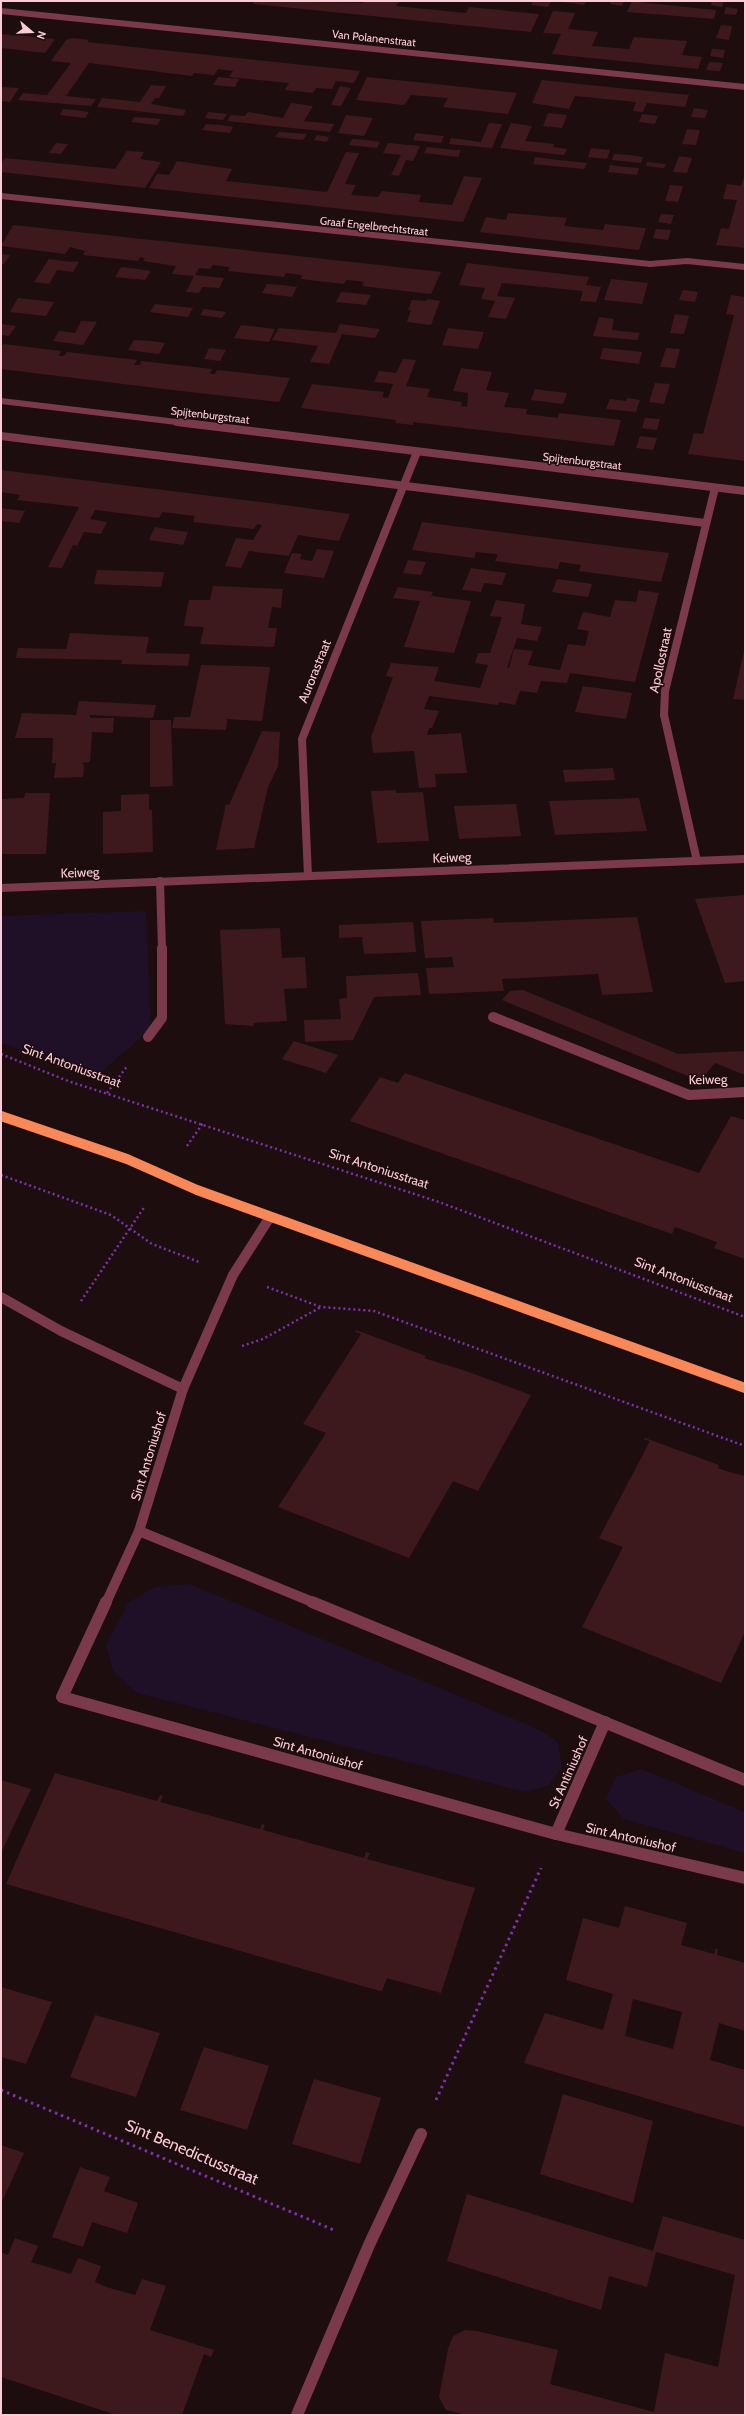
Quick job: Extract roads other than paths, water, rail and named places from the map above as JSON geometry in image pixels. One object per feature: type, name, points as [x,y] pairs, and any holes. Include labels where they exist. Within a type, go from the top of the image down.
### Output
[{"type":"main road","points":[[1,1116],[127,1159],[197,1190],[745,1388]]},
{"type":"street","name":"Van Polanenstraat","points":[[1,11],[745,87]]},
{"type":"street","name":"Graaf Engelbrechtstraat","points":[[1,196],[642,263],[687,261],[745,267]]},
{"type":"street","name":"Spijtenburgstraat","points":[[1,401],[745,491]]},
{"type":"street","points":[[1,436],[705,523]]},
{"type":"street","points":[[402,486],[417,452]]},
{"type":"street","name":"Aurorastraat","points":[[308,876],[302,739],[402,486]]},
{"type":"street","name":"Apollostraat","points":[[697,861],[664,715],[665,691],[714,488]]},
{"type":"street","name":"Keiweg","points":[[1,888],[745,859]]},
{"type":"street","points":[[148,1037],[162,1018],[163,1010],[160,882]]},
{"type":"street","name":"Keiweg","points":[[493,1017],[689,1095],[745,1092]]},
{"type":"street","points":[[1,1297],[61,1331],[183,1389],[233,1275],[270,1217]]},
{"type":"street","name":"Sint Antoniushof","points":[[183,1389],[139,1531],[62,1697],[556,1834],[745,1878]]},
{"type":"street","points":[[139,1531],[745,1780]]},
{"type":"street","name":"St Antiniushof","points":[[556,1834],[605,1722]]},
{"type":"street","points":[[297,2415],[369,2245],[421,2134]]}]
